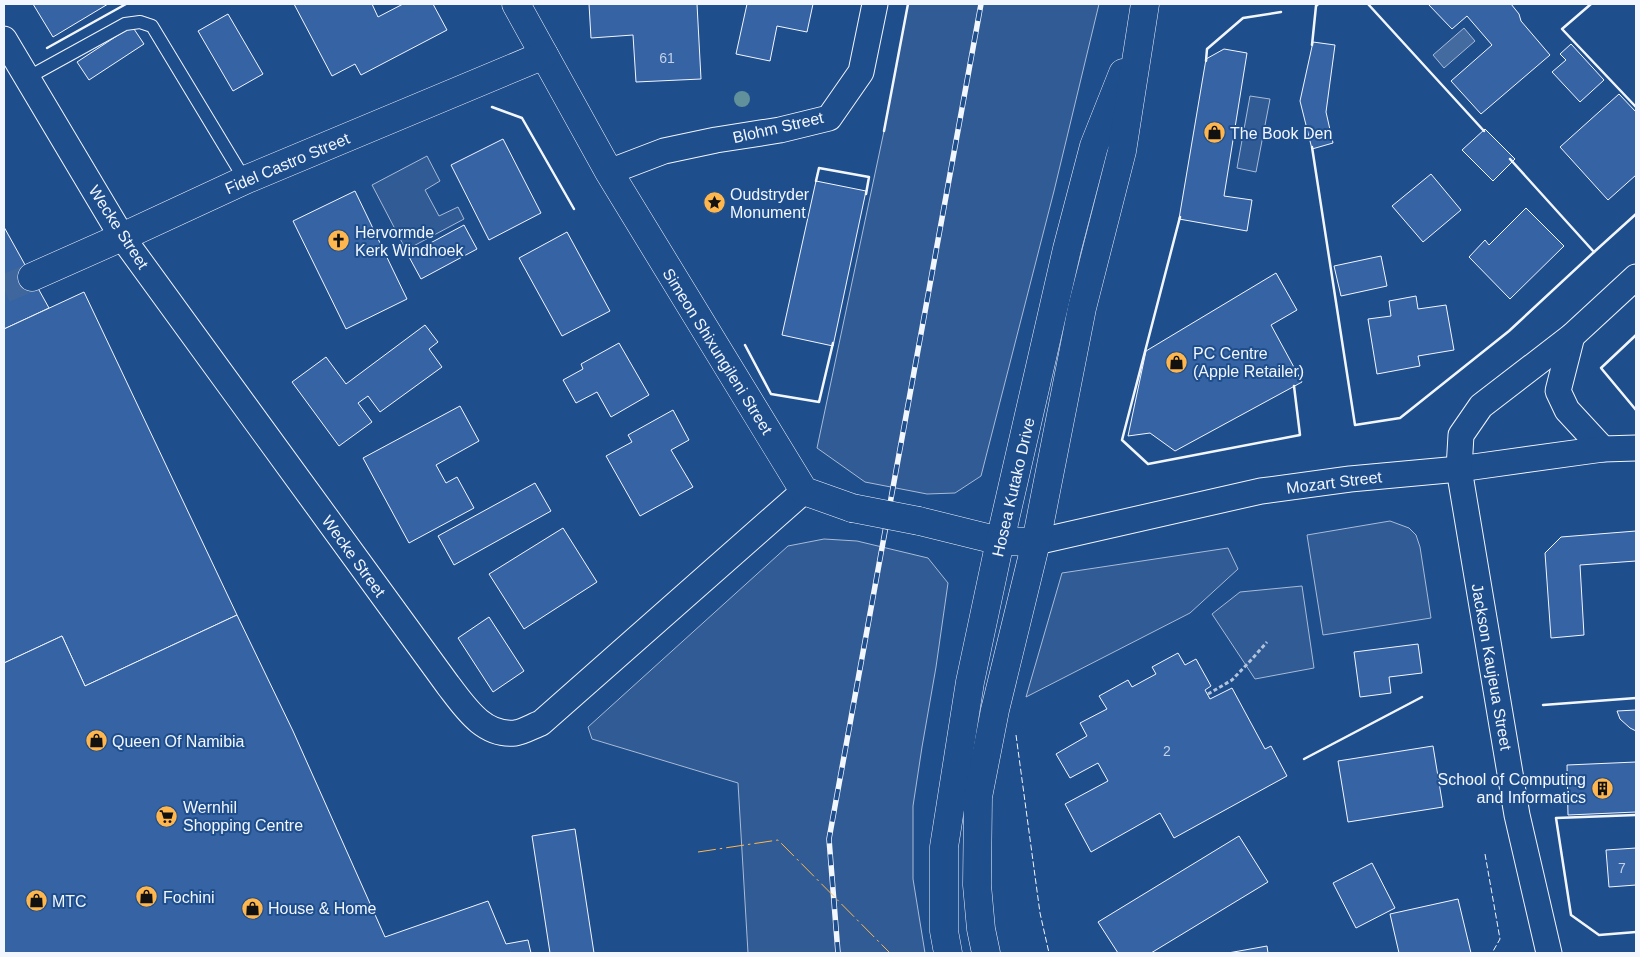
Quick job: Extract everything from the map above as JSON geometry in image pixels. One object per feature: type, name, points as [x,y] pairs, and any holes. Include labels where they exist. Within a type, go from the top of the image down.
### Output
[{"type":"main road","name":"Simeon Shixungileni Street","points":[[516,4],[609,172],[804,491]]},
{"type":"main road","name":"Hosea Kutako Drive","points":[[986,953],[981,929],[977,885],[978,797],[995,710],[1036,542],[1082,308],[1122,151],[1144,4]]},
{"type":"main road","name":"Hosea Kutako Drive","points":[[948,953],[944,932],[944,847],[970,682],[1000,541],[1067,249],[1094,146],[1140,32]]},
{"type":"main road","name":"Fidel Castro Street","points":[[32,277],[245,180],[544,54]]},
{"type":"main road","points":[[804,491],[852,508],[919,521],[1000,541],[1036,542]]},
{"type":"street","name":"Blohm Street","points":[[609,172],[664,151],[780,130],[829,118],[861,72],[875,4]]},
{"type":"street","name":"Wecke Street","points":[[4,39],[122,237],[448,685],[470,713],[494,732],[516,733],[540,723],[804,491]]},
{"type":"street","name":"Jackson Kaujeua Street","points":[[1549,953],[1517,815],[1459,469],[1461,435],[1481,406],[1572,336],[1636,277]]},
{"type":"street","points":[[1572,336],[1558,391],[1567,410],[1603,449]]},
{"type":"street","name":"Mozart Street","points":[[1036,542],[1261,491],[1350,479],[1459,469],[1603,449],[1636,448]]},
{"type":"lane","points":[[27,78],[125,24],[140,22],[152,26],[245,180]]},
{"type":"path","points":[[1208,694],[1232,680],[1267,642]]},
{"type":"shaded area","points":[[908,4],[1099,4],[1054,191],[981,476],[955,493],[927,494],[865,482],[817,448],[884,131]]},
{"type":"shaded area","points":[[1464,28],[1475,41],[1444,68],[1433,55]]},
{"type":"shaded area","points":[[1250,96],[1270,99],[1256,172],[1237,168]]},
{"type":"shaded area","points":[[427,156],[440,181],[425,190],[439,216],[458,207],[464,219],[406,250],[372,185]]},
{"type":"shaded area","points":[[1390,521],[1409,528],[1416,535],[1420,547],[1431,618],[1323,635],[1307,535]]},
{"type":"shaded area","points":[[824,539],[857,541],[928,558],[948,583],[913,806],[913,879],[925,953],[748,953],[738,783],[592,739],[588,727],[788,546]]},
{"type":"shaded area","points":[[1228,548],[1238,569],[1190,613],[1026,697],[1062,573]]},
{"type":"shaded area","points":[[1302,586],[1314,668],[1255,679],[1212,614],[1240,592]]},
{"type":"building","points":[[33,4],[108,4],[53,37]]},
{"type":"building","points":[[294,4],[372,4],[378,17],[403,4],[433,4],[447,30],[361,75],[355,64],[332,76]]},
{"type":"building","points":[[589,4],[697,4],[701,79],[636,82],[633,35],[591,38]]},
{"type":"building","points":[[747,4],[813,4],[807,32],[777,26],[770,61],[736,54]]},
{"type":"building","points":[[1428,4],[1511,4],[1519,14],[1521,21],[1550,55],[1481,114],[1451,81],[1492,45],[1467,16],[1452,29]]},
{"type":"building","points":[[228,14],[263,74],[233,91],[198,31]]},
{"type":"building","points":[[132,26],[144,44],[89,80],[77,62]]},
{"type":"building","points":[[1313,42],[1335,45],[1326,112],[1333,143],[1312,149],[1300,101]]},
{"type":"building","points":[[1571,44],[1604,80],[1580,102],[1552,72],[1566,60],[1560,54]]},
{"type":"building","points":[[1224,49],[1247,53],[1224,196],[1252,200],[1247,231],[1179,219],[1206,59]]},
{"type":"building","points":[[1619,94],[1636,112],[1636,175],[1608,200],[1560,147]]},
{"type":"building","points":[[1485,129],[1515,159],[1493,181],[1462,150]]},
{"type":"building","points":[[503,139],[541,213],[489,240],[451,165]]},
{"type":"building","points":[[1431,174],[1461,210],[1423,242],[1392,206]]},
{"type":"building","points":[[816,181],[866,191],[833,346],[782,335]]},
{"type":"building","points":[[355,191],[407,299],[346,329],[293,221]]},
{"type":"building","points":[[1526,208],[1564,246],[1510,299],[1469,257],[1485,240],[1489,245]]},
{"type":"building","points":[[464,225],[477,249],[421,279],[408,255]]},
{"type":"building","points":[[4,227],[49,308],[4,329]]},
{"type":"building","points":[[567,232],[610,311],[562,336],[519,258]]},
{"type":"building","points":[[1381,256],[1387,286],[1341,296],[1334,266]]},
{"type":"building","points":[[1276,273],[1297,310],[1271,325],[1302,382],[1175,451],[1150,433],[1128,436],[1146,351]]},
{"type":"building","points":[[84,292],[237,615],[85,686],[62,636],[4,663],[4,329]]},
{"type":"building","points":[[1416,296],[1418,309],[1446,305],[1454,350],[1418,356],[1420,366],[1377,374],[1368,319],[1391,316],[1389,301]]},
{"type":"building","points":[[425,325],[438,342],[429,349],[442,367],[380,412],[368,396],[358,403],[372,422],[339,446],[292,382],[326,357],[346,384]]},
{"type":"building","points":[[619,343],[649,395],[611,417],[597,392],[576,403],[563,380],[583,369],[581,364]]},
{"type":"building","points":[[460,406],[479,441],[436,465],[446,483],[457,477],[474,508],[409,543],[363,458]]},
{"type":"building","points":[[673,410],[689,440],[671,450],[693,487],[640,516],[606,456],[632,442],[628,435]]},
{"type":"building","points":[[535,483],[551,511],[454,565],[438,536]]},
{"type":"building","points":[[563,528],[597,582],[524,629],[489,574]]},
{"type":"building","points":[[1636,531],[1636,561],[1580,565],[1584,635],[1551,638],[1545,553],[1561,537]]},
{"type":"building","name":"Wernhil Shopping Centre","points":[[237,615],[293,731],[385,937],[488,901],[506,944],[528,940],[531,953],[4,953],[4,663],[62,636],[85,686]]},
{"type":"building","points":[[489,617],[524,671],[493,692],[458,638]]},
{"type":"building","points":[[1418,644],[1422,673],[1389,677],[1391,693],[1360,697],[1354,652]]},
{"type":"building","points":[[1178,653],[1185,665],[1196,659],[1211,686],[1205,690],[1210,699],[1232,688],[1265,749],[1271,746],[1287,776],[1174,838],[1160,813],[1091,852],[1065,804],[1108,781],[1098,763],[1070,778],[1056,754],[1087,736],[1080,723],[1107,709],[1099,696],[1128,680],[1132,687],[1156,674],[1152,667]]},
{"type":"building","points":[[1636,710],[1636,731],[1620,719],[1617,711]]},
{"type":"building","points":[[1433,746],[1443,807],[1348,822],[1338,761]]},
{"type":"building","name":"School of Computing and Informatics","points":[[1636,762],[1636,812],[1568,815],[1567,765]]},
{"type":"building","points":[[575,829],[594,953],[550,953],[532,836]]},
{"type":"building","points":[[1239,836],[1268,882],[1151,953],[1118,953],[1098,922]]},
{"type":"building","points":[[1636,848],[1636,885],[1609,887],[1606,850]]},
{"type":"building","points":[[1372,863],[1395,908],[1356,928],[1333,883]]},
{"type":"building","points":[[1458,899],[1471,953],[1399,953],[1390,914]]},
{"type":"building","points":[[1267,946],[1268,953],[1228,953]]},
{"type":"tunnel","points":[[4,289],[32,277]]},
{"type":"railway","points":[[838,953],[829,839],[981,4]]},
{"type":"fence","points":[[1016,735],[1040,913],[1049,953]]},
{"type":"fence","points":[[1485,854],[1500,939],[1492,953]]},
{"type":"wall","points":[[47,48],[126,4]]},
{"type":"wall","points":[[884,131],[908,4]]},
{"type":"wall","points":[[1312,45],[1316,6],[1318,4]]},
{"type":"wall","points":[[1368,4],[1484,131]]},
{"type":"wall","points":[[1591,4],[1562,29],[1636,107]]},
{"type":"wall","points":[[1206,61],[1207,49],[1243,18],[1281,12]]},
{"type":"wall","points":[[492,107],[522,118],[574,209]]},
{"type":"wall","points":[[1312,147],[1355,425],[1400,418],[1509,331],[1594,252],[1510,159]]},
{"type":"wall","points":[[816,181],[819,168],[869,177],[866,194]]},
{"type":"wall","points":[[1594,252],[1636,214]]},
{"type":"wall","points":[[1180,217],[1122,440],[1148,464],[1300,435],[1294,386]]},
{"type":"wall","points":[[1636,335],[1601,368],[1636,410]]},
{"type":"wall","points":[[745,345],[771,394],[819,402],[833,343]]},
{"type":"wall","points":[[1304,759],[1422,697]]},
{"type":"wall","points":[[1543,705],[1636,698]]},
{"type":"wall","points":[[1636,815],[1556,818],[1571,915],[1599,935],[1636,932]]},
{"type":"power","points":[[698,852],[778,840],[890,953]]},
{"type":"place","name":"The Book Den","points":[[1214,133]]},
{"type":"place","name":"Oudstryder Monument","points":[[714,203]]},
{"type":"place","name":"Hervormde Kerk Windhoek","points":[[339,241]]},
{"type":"place","name":"PC Centre (Apple Retailer)","points":[[1177,362]]},
{"type":"place","name":"Queen Of Namibia","points":[[96,741]]},
{"type":"place","name":"School of Computing and Informatics","points":[[1602,788]]},
{"type":"place","name":"Wernhil Shopping Centre","points":[[167,816]]},
{"type":"place","name":"Fochini","points":[[147,897]]},
{"type":"place","name":"MTC","points":[[36,901]]},
{"type":"place","name":"House & Home","points":[[252,908]]}]
